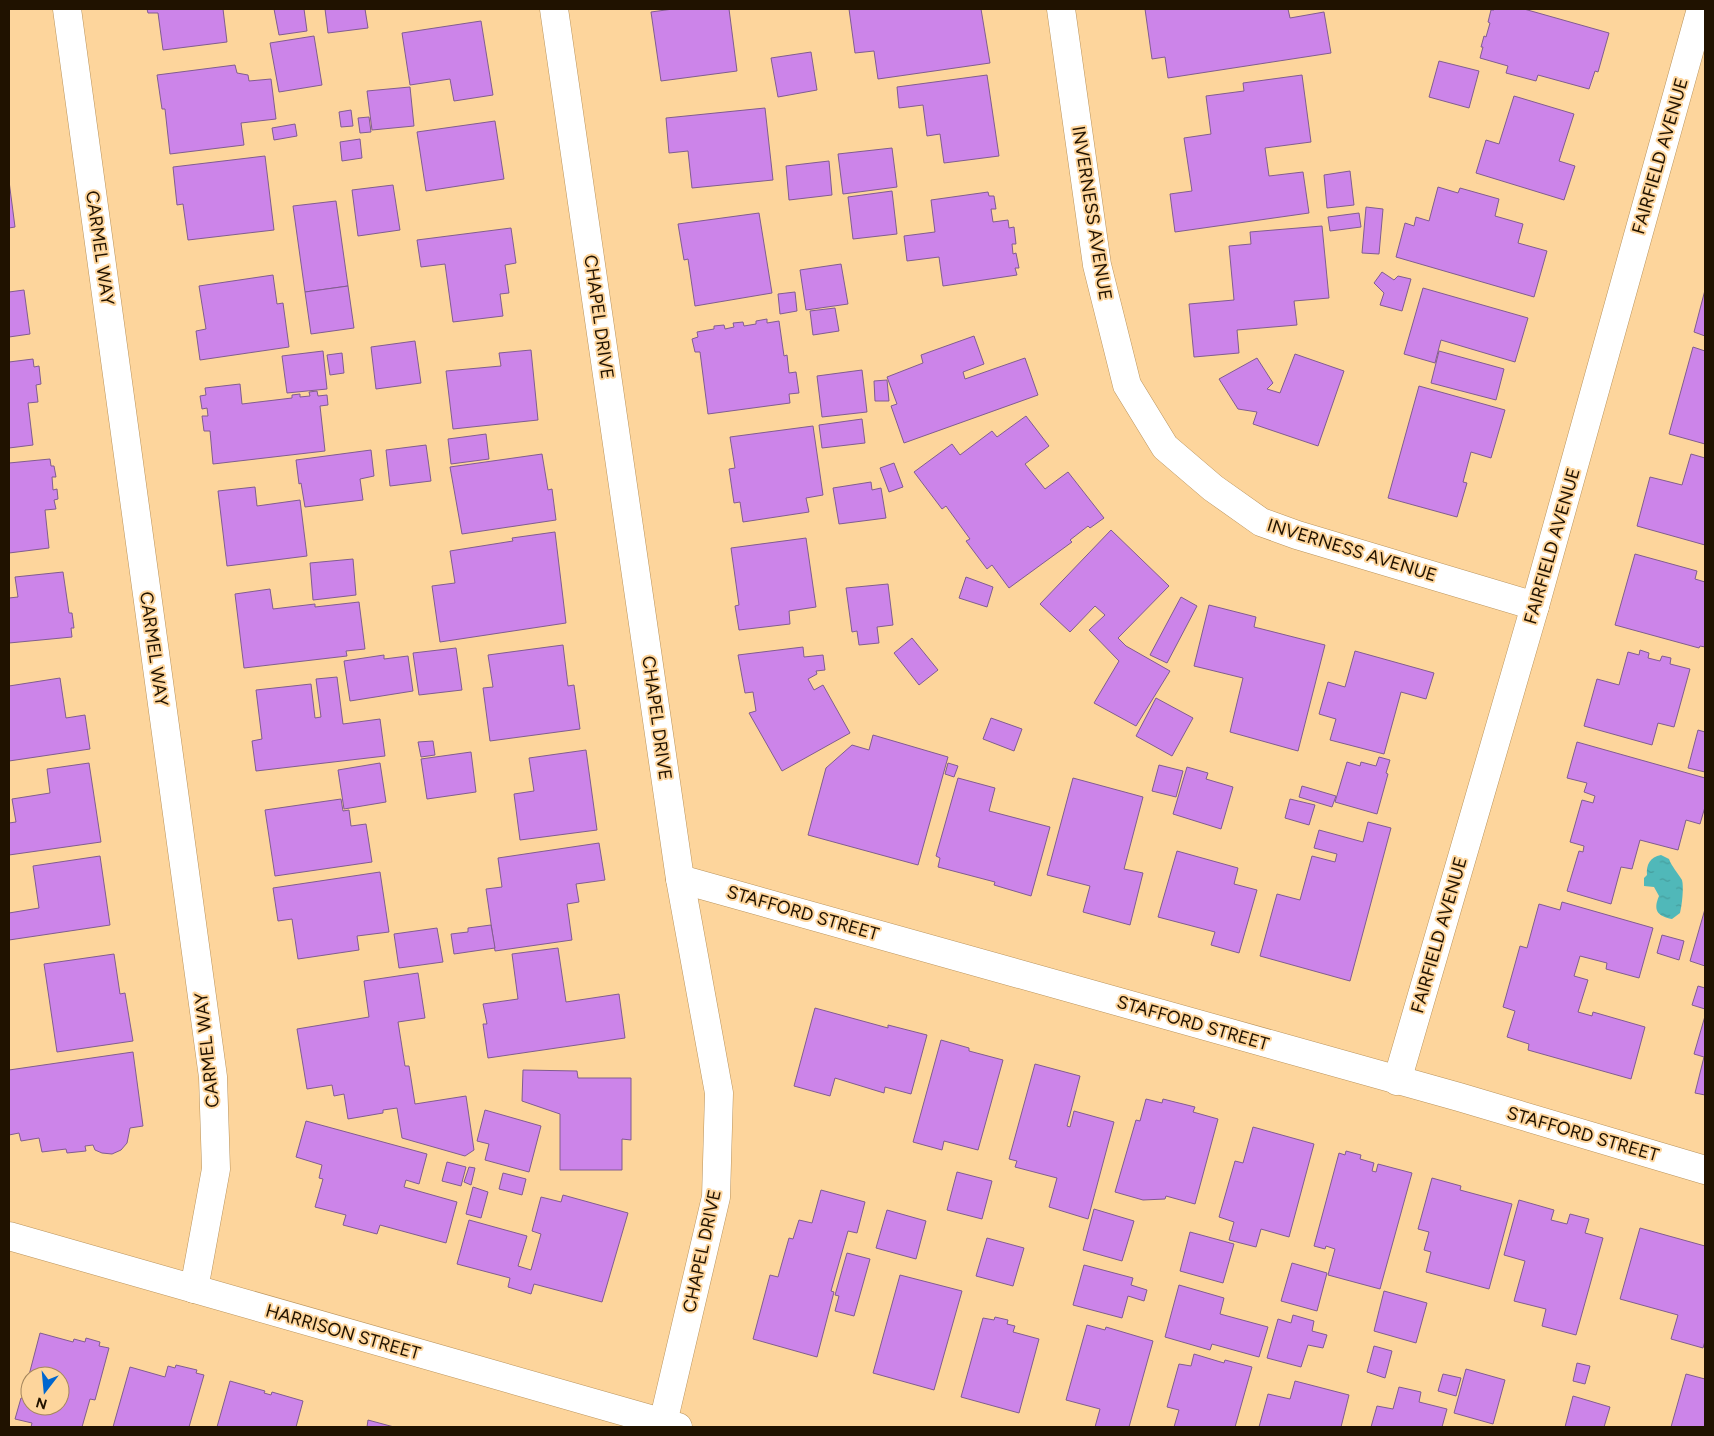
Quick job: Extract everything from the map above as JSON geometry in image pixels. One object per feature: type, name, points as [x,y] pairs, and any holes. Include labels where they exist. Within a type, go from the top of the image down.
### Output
[{"type":"street","name":"CARMEL WAY","points":[[67,9],[213,1077],[216,1169],[194,1289]]},
{"type":"street","name":"CHAPEL DRIVE","points":[[554,9],[680,879],[719,1093],[716,1197],[670,1425]]},
{"type":"street","name":"INVERNESS AVENUE","points":[[1061,9],[1096,265],[1127,385],[1165,447],[1213,488],[1261,522],[1297,535],[1535,606]]},
{"type":"street","name":"FAIRFIELD AVENUE","points":[[1397,1081],[1535,606],[1701,9]]},
{"type":"street","name":"STAFFORD STREET","points":[[680,879],[1459,1097],[1705,1170]]},
{"type":"street","name":"HARRISON STREET","points":[[9,1236],[670,1425]]},
{"type":"water","points":[[1661,855],[1669,859],[1683,883],[1680,913],[1672,919],[1658,912],[1656,905],[1659,896],[1654,887],[1644,886],[1644,878],[1647,875],[1647,868],[1650,862]]},
{"type":"building","points":[[147,9],[223,9],[227,42],[163,50],[158,13],[148,13]]},
{"type":"building","points":[[274,9],[304,9],[307,31],[279,35]]},
{"type":"building","points":[[325,9],[365,9],[368,28],[328,33]]},
{"type":"building","points":[[673,9],[729,9],[737,71],[661,81],[651,12]]},
{"type":"building","points":[[849,9],[981,9],[990,63],[878,79],[874,51],[855,53]]},
{"type":"building","points":[[1145,9],[1288,9],[1290,18],[1324,12],[1331,53],[1168,78],[1165,57],[1152,59]]},
{"type":"building","points":[[1524,9],[1609,33],[1598,72],[1595,71],[1589,89],[1538,75],[1536,81],[1506,73],[1508,66],[1480,58],[1484,36],[1486,37],[1490,23],[1488,22],[1491,10]]},
{"type":"building","points":[[481,21],[493,95],[454,101],[450,79],[410,85],[402,33]]},
{"type":"building","points":[[314,36],[322,85],[279,92],[270,43]]},
{"type":"building","points":[[811,52],[817,90],[778,97],[771,58]]},
{"type":"building","points":[[1439,61],[1479,71],[1469,108],[1429,97]]},
{"type":"building","points":[[235,65],[237,73],[248,75],[249,81],[271,79],[276,119],[241,123],[244,145],[170,154],[165,109],[162,109],[157,75]]},
{"type":"building","points":[[987,75],[999,156],[944,163],[940,134],[927,136],[923,105],[899,108],[897,87]]},
{"type":"building","points":[[1302,75],[1311,142],[1265,148],[1269,176],[1303,172],[1309,213],[1175,232],[1170,194],[1192,191],[1184,138],[1211,134],[1206,96],[1244,91],[1243,83]]},
{"type":"building","points":[[410,87],[414,126],[372,130],[367,91]]},
{"type":"building","points":[[1514,96],[1574,114],[1559,161],[1575,166],[1564,200],[1476,173],[1486,140],[1499,144]]},
{"type":"building","points":[[765,108],[773,180],[692,188],[688,151],[669,153],[666,118]]},
{"type":"building","points":[[351,110],[353,126],[341,127],[339,112]]},
{"type":"building","points":[[369,117],[371,132],[360,133],[358,118]]},
{"type":"building","points":[[495,121],[504,179],[426,191],[417,132]]},
{"type":"building","points":[[295,124],[297,136],[274,140],[272,128]]},
{"type":"building","points":[[360,139],[362,158],[342,161],[340,142]]},
{"type":"building","points":[[892,148],[897,187],[843,194],[838,154]]},
{"type":"building","points":[[265,156],[274,230],[188,240],[183,204],[177,205],[173,167]]},
{"type":"building","points":[[829,161],[832,195],[789,200],[786,166]]},
{"type":"building","points":[[1350,171],[1354,205],[1327,208],[1324,175]]},
{"type":"building","points":[[9,181],[15,227],[9,228]]},
{"type":"building","points":[[393,185],[400,230],[358,236],[352,190]]},
{"type":"building","points":[[1438,187],[1458,193],[1460,188],[1499,199],[1495,216],[1523,224],[1518,243],[1547,251],[1534,297],[1396,257],[1405,223],[1414,226],[1416,217],[1429,221]]},
{"type":"building","points":[[892,191],[897,234],[853,239],[848,197]]},
{"type":"building","points":[[988,192],[989,196],[994,196],[996,209],[991,209],[993,222],[1008,220],[1009,228],[1014,227],[1016,244],[1012,244],[1013,254],[1016,253],[1019,268],[1015,268],[1017,275],[943,286],[939,257],[907,261],[904,236],[935,232],[931,200]]},
{"type":"building","points":[[336,201],[348,286],[305,292],[293,206]]},
{"type":"building","points":[[1366,207],[1383,209],[1379,254],[1362,253]]},
{"type":"building","points":[[759,213],[772,293],[695,306],[688,259],[684,260],[678,224]]},
{"type":"building","points":[[1359,213],[1361,227],[1330,231],[1328,217]]},
{"type":"building","points":[[1322,226],[1329,298],[1294,301],[1297,325],[1237,330],[1239,353],[1194,357],[1189,304],[1234,300],[1229,246],[1251,244],[1250,232]]},
{"type":"building","points":[[511,228],[516,263],[505,265],[509,293],[500,294],[503,316],[453,322],[445,264],[421,267],[417,240]]},
{"type":"building","points":[[841,264],[848,304],[806,310],[800,270]]},
{"type":"building","points":[[1382,272],[1394,280],[1398,276],[1411,279],[1402,311],[1380,305],[1384,293],[1374,283]]},
{"type":"building","points":[[273,275],[277,304],[283,303],[289,347],[200,360],[196,331],[206,329],[199,286]]},
{"type":"building","points":[[348,286],[354,328],[311,334],[305,292]]},
{"type":"building","points":[[1423,288],[1528,318],[1515,362],[1441,340],[1435,363],[1404,354]]},
{"type":"building","points":[[24,290],[30,334],[9,337],[9,292]]},
{"type":"building","points":[[1705,290],[1705,336],[1694,332]]},
{"type":"building","points":[[795,292],[797,311],[780,314],[778,294]]},
{"type":"building","points":[[835,308],[839,331],[813,335],[810,311]]},
{"type":"building","points":[[767,319],[767,323],[779,321],[784,356],[787,355],[789,373],[796,372],[799,393],[789,394],[790,403],[708,414],[700,352],[695,352],[692,339],[698,337],[697,332],[714,329],[714,326],[724,325],[725,329],[734,327],[733,323],[743,322],[744,326],[756,324],[756,321]]},
{"type":"building","points":[[974,336],[984,364],[963,372],[965,379],[1025,358],[1038,395],[904,443],[891,406],[897,404],[887,377],[923,363],[921,355]]},
{"type":"building","points":[[415,341],[421,383],[376,389],[371,347]]},
{"type":"building","points":[[1693,347],[1705,351],[1705,444],[1669,434]]},
{"type":"building","points":[[531,350],[538,420],[453,429],[446,371],[501,366],[499,353]]},
{"type":"building","points":[[323,351],[327,389],[287,393],[282,356]]},
{"type":"building","points":[[1439,351],[1504,369],[1496,400],[1431,383]]},
{"type":"building","points":[[342,353],[344,373],[330,375],[327,355]]},
{"type":"building","points":[[1295,354],[1344,371],[1318,446],[1253,424],[1257,412],[1238,409],[1219,379],[1257,358],[1273,383],[1267,389],[1280,393]]},
{"type":"building","points":[[33,359],[34,367],[39,366],[41,384],[36,385],[38,402],[28,403],[33,445],[9,448],[9,362]]},
{"type":"building","points":[[862,370],[867,412],[822,417],[817,376]]},
{"type":"building","points":[[887,380],[889,401],[875,401],[874,381]]},
{"type":"building","points":[[240,384],[242,404],[292,398],[292,395],[300,394],[300,397],[310,396],[309,392],[317,391],[318,396],[327,395],[328,405],[320,406],[325,451],[213,464],[210,431],[204,431],[202,416],[208,416],[207,408],[202,409],[200,396],[206,395],[205,388]]},
{"type":"building","points":[[1419,386],[1505,410],[1491,458],[1471,452],[1463,482],[1467,483],[1457,517],[1388,498]]},
{"type":"building","points":[[1026,416],[1049,446],[1025,464],[1045,489],[1068,472],[1104,518],[1090,528],[1088,526],[1070,540],[1072,542],[1009,588],[992,565],[987,569],[966,541],[970,539],[946,506],[942,509],[914,472],[952,444],[960,455],[992,431],[997,437]]},
{"type":"building","points":[[862,419],[865,443],[822,448],[819,425]]},
{"type":"building","points":[[813,426],[823,495],[806,498],[809,512],[743,522],[740,502],[734,503],[729,469],[735,468],[730,437]]},
{"type":"building","points":[[486,434],[489,459],[451,464],[448,439]]},
{"type":"building","points":[[426,445],[431,481],[390,486],[386,450]]},
{"type":"building","points":[[371,450],[374,476],[360,479],[363,500],[305,507],[301,483],[299,484],[296,460]]},
{"type":"building","points":[[542,454],[548,490],[552,489],[556,520],[462,534],[450,467]]},
{"type":"building","points":[[1691,454],[1705,458],[1705,545],[1637,526],[1650,477],[1682,485]]},
{"type":"building","points":[[50,459],[51,466],[54,466],[56,477],[52,477],[53,490],[57,489],[58,499],[54,500],[56,509],[45,510],[49,548],[9,553],[9,463]]},
{"type":"building","points":[[894,463],[903,487],[889,492],[880,468]]},
{"type":"building","points":[[871,482],[872,490],[881,488],[886,518],[839,524],[833,488]]},
{"type":"building","points":[[255,487],[257,506],[300,500],[307,556],[227,566],[218,491]]},
{"type":"building","points":[[1111,530],[1169,586],[1118,638],[1126,646],[1170,671],[1136,726],[1094,703],[1119,661],[1089,630],[1105,615],[1095,606],[1070,632],[1040,604]]},
{"type":"building","points":[[555,532],[566,623],[440,642],[432,586],[455,583],[450,551],[513,541],[512,538]]},
{"type":"building","points":[[806,538],[816,607],[789,611],[790,624],[739,630],[735,606],[739,605],[731,548]]},
{"type":"building","points":[[1635,554],[1697,571],[1695,579],[1705,582],[1705,647],[1700,646],[1699,648],[1615,625]]},
{"type":"building","points":[[353,559],[356,595],[313,600],[310,563]]},
{"type":"building","points":[[63,572],[69,613],[72,613],[74,628],[71,628],[72,637],[9,643],[9,598],[18,597],[15,577]]},
{"type":"building","points":[[966,577],[993,587],[987,607],[959,598]]},
{"type":"building","points":[[888,584],[893,625],[877,627],[879,643],[859,645],[857,631],[852,632],[846,588]]},
{"type":"building","points":[[270,589],[273,609],[315,604],[315,607],[359,602],[365,649],[346,651],[347,656],[244,668],[235,594]]},
{"type":"building","points":[[1181,597],[1197,606],[1167,663],[1150,655]]},
{"type":"building","points":[[1209,605],[1256,617],[1254,627],[1325,645],[1298,751],[1230,732],[1243,678],[1194,666]]},
{"type":"building","points":[[912,638],[938,670],[919,685],[894,653]]},
{"type":"building","points":[[563,645],[568,686],[574,685],[580,729],[490,741],[483,688],[493,687],[488,655]]},
{"type":"building","points":[[803,647],[804,657],[823,655],[825,670],[816,671],[817,674],[808,679],[814,690],[823,685],[850,733],[782,771],[749,713],[756,711],[753,692],[745,693],[738,655]]},
{"type":"building","points":[[456,648],[462,690],[419,695],[413,653]]},
{"type":"building","points":[[1640,650],[1649,653],[1648,658],[1660,661],[1662,656],[1671,658],[1670,664],[1690,669],[1674,727],[1658,723],[1652,745],[1584,726],[1597,679],[1619,685],[1628,652],[1639,655]]},
{"type":"building","points":[[1355,651],[1434,673],[1426,699],[1401,692],[1384,754],[1330,740],[1336,719],[1319,714],[1328,682],[1345,687]]},
{"type":"building","points":[[384,655],[384,659],[408,656],[413,691],[350,701],[344,661]]},
{"type":"building","points":[[337,677],[343,724],[380,719],[385,756],[256,771],[252,741],[262,739],[256,690],[311,684],[315,718],[321,717],[316,679]]},
{"type":"building","points":[[60,678],[66,718],[85,715],[90,749],[9,761],[9,686]]},
{"type":"building","points":[[1156,698],[1193,718],[1172,756],[1136,736]]},
{"type":"building","points":[[991,718],[1022,729],[1014,751],[983,739]]},
{"type":"building","points":[[1698,730],[1705,732],[1705,772],[1688,768]]},
{"type":"building","points":[[873,735],[948,757],[918,865],[808,835],[826,768],[852,745],[869,750]]},
{"type":"building","points":[[433,741],[435,755],[421,757],[418,742]]},
{"type":"building","points":[[1577,742],[1705,778],[1705,807],[1700,824],[1686,820],[1678,850],[1640,840],[1632,869],[1621,867],[1611,904],[1567,891],[1579,851],[1583,852],[1584,846],[1570,842],[1582,800],[1593,803],[1595,796],[1584,792],[1587,783],[1567,778]]},
{"type":"building","points":[[586,750],[597,830],[520,840],[514,794],[534,791],[529,758]]},
{"type":"building","points":[[471,752],[476,792],[427,799],[421,759]]},
{"type":"building","points":[[1379,757],[1390,760],[1377,814],[1335,802],[1347,762],[1360,766],[1361,762],[1376,766]]},
{"type":"building","points":[[89,763],[101,842],[9,855],[9,823],[16,822],[12,799],[50,793],[47,769]]},
{"type":"building","points":[[380,763],[386,802],[344,809],[338,770]]},
{"type":"building","points":[[948,763],[958,766],[954,777],[945,774]]},
{"type":"building","points":[[1159,765],[1183,771],[1176,797],[1152,791]]},
{"type":"building","points":[[1187,767],[1208,773],[1206,779],[1233,787],[1221,829],[1173,814]]},
{"type":"building","points":[[958,778],[995,788],[989,811],[1050,827],[1031,896],[994,885],[995,882],[938,867],[940,858],[936,856]]},
{"type":"building","points":[[1073,778],[1143,797],[1124,869],[1143,873],[1130,925],[1083,912],[1090,886],[1047,875]]},
{"type":"building","points":[[1302,786],[1336,796],[1332,807],[1299,797]]},
{"type":"building","points":[[341,799],[343,811],[349,810],[351,826],[366,824],[372,862],[275,876],[265,810]]},
{"type":"building","points":[[1290,799],[1315,805],[1309,825],[1285,818]]},
{"type":"building","points":[[1368,822],[1391,828],[1350,981],[1260,956],[1277,894],[1300,900],[1312,856],[1335,862],[1337,854],[1314,848],[1319,830],[1363,842]]},
{"type":"building","points":[[599,843],[605,880],[576,884],[579,902],[567,904],[572,940],[495,951],[486,889],[502,887],[498,858]]},
{"type":"building","points":[[1177,851],[1238,868],[1234,884],[1257,890],[1239,953],[1211,945],[1215,932],[1158,917]]},
{"type":"building","points":[[100,856],[110,925],[9,940],[9,913],[39,908],[33,866]]},
{"type":"building","points":[[380,872],[389,932],[357,936],[359,950],[298,959],[292,919],[278,921],[273,888]]},
{"type":"building","points":[[1562,902],[1653,928],[1639,978],[1606,969],[1607,963],[1580,956],[1574,976],[1588,980],[1578,1012],[1592,1016],[1593,1012],[1645,1027],[1631,1079],[1528,1050],[1529,1044],[1507,1037],[1515,1011],[1503,1007],[1520,946],[1527,948],[1539,904],[1560,910]]},
{"type":"building","points":[[1705,909],[1705,966],[1690,961]]},
{"type":"building","points":[[491,925],[495,948],[454,954],[451,934],[468,932],[468,928]]},
{"type":"building","points":[[437,928],[443,962],[399,968],[394,934]]},
{"type":"building","points":[[1662,935],[1684,941],[1679,960],[1657,953]]},
{"type":"building","points":[[558,948],[566,1002],[619,994],[625,1038],[488,1058],[483,1024],[487,1024],[483,1004],[518,999],[512,954]]},
{"type":"building","points":[[114,954],[120,994],[125,993],[133,1041],[57,1052],[44,964]]},
{"type":"building","points":[[418,973],[425,1018],[398,1022],[405,1066],[409,1066],[415,1104],[466,1096],[474,1150],[465,1156],[402,1138],[397,1108],[383,1110],[383,1113],[348,1119],[344,1094],[334,1096],[332,1085],[307,1089],[297,1029],[369,1017],[364,981]]},
{"type":"building","points":[[1698,986],[1705,988],[1705,1009],[1692,1005]]},
{"type":"building","points":[[815,1008],[888,1028],[888,1025],[927,1035],[911,1094],[885,1087],[884,1093],[835,1078],[830,1096],[794,1086]]},
{"type":"building","points":[[1705,1016],[1705,1095],[1695,1093],[1704,1057],[1694,1054]]},
{"type":"building","points":[[941,1040],[969,1048],[969,1051],[1003,1060],[978,1150],[944,1141],[942,1150],[913,1142]]},
{"type":"building","points":[[133,1052],[143,1126],[130,1128],[127,1143],[121,1150],[112,1154],[102,1153],[95,1150],[93,1145],[85,1146],[86,1151],[67,1153],[66,1149],[42,1152],[39,1138],[21,1141],[19,1133],[9,1135],[9,1070]]},
{"type":"building","points":[[1035,1064],[1080,1076],[1067,1126],[1070,1127],[1074,1111],[1114,1122],[1088,1219],[1049,1207],[1057,1178],[1015,1167],[1017,1161],[1009,1159]]},
{"type":"building","points":[[523,1070],[577,1071],[578,1078],[631,1078],[631,1140],[622,1139],[622,1170],[560,1170],[560,1114],[522,1101]]},
{"type":"building","points":[[1146,1099],[1162,1103],[1163,1099],[1195,1107],[1193,1112],[1218,1119],[1195,1204],[1166,1196],[1165,1199],[1143,1200],[1115,1192],[1136,1120],[1140,1121]]},
{"type":"building","points":[[485,1110],[541,1126],[529,1172],[485,1160],[489,1144],[477,1141]]},
{"type":"building","points":[[306,1121],[427,1154],[419,1184],[406,1180],[404,1187],[457,1202],[446,1243],[380,1225],[377,1234],[343,1225],[346,1215],[315,1207],[323,1179],[319,1178],[322,1165],[296,1157]]},
{"type":"building","points":[[1253,1127],[1314,1144],[1289,1237],[1261,1229],[1256,1247],[1229,1240],[1234,1222],[1219,1217],[1235,1161],[1243,1163]]},
{"type":"building","points":[[1346,1151],[1361,1155],[1360,1159],[1374,1163],[1372,1171],[1376,1172],[1378,1164],[1412,1173],[1380,1289],[1328,1275],[1335,1249],[1326,1246],[1325,1249],[1314,1246],[1339,1153],[1345,1155]]},
{"type":"building","points":[[447,1162],[466,1167],[461,1186],[442,1181]]},
{"type":"building","points":[[469,1167],[475,1168],[471,1185],[464,1182]]},
{"type":"building","points":[[957,1172],[992,1181],[982,1219],[947,1210]]},
{"type":"building","points":[[503,1173],[526,1179],[522,1195],[499,1189]]},
{"type":"building","points":[[1432,1178],[1461,1186],[1460,1190],[1512,1204],[1489,1289],[1426,1272],[1431,1252],[1424,1250],[1429,1232],[1418,1229]]},
{"type":"building","points":[[473,1187],[488,1192],[481,1218],[466,1214]]},
{"type":"building","points":[[821,1190],[865,1202],[857,1233],[848,1231],[831,1291],[834,1292],[817,1357],[753,1339],[770,1275],[778,1277],[789,1238],[793,1239],[799,1220],[812,1223]]},
{"type":"building","points":[[563,1195],[628,1213],[602,1302],[534,1284],[531,1294],[508,1287],[510,1278],[457,1264],[469,1220],[527,1236],[518,1266],[531,1270],[541,1234],[532,1231],[541,1197],[561,1202]]},
{"type":"building","points":[[1519,1200],[1554,1210],[1551,1220],[1567,1224],[1570,1214],[1589,1219],[1585,1233],[1603,1238],[1576,1335],[1542,1326],[1546,1309],[1514,1301],[1525,1261],[1504,1255]]},
{"type":"building","points":[[1094,1209],[1134,1221],[1122,1261],[1083,1250]]},
{"type":"building","points":[[887,1210],[926,1221],[916,1259],[876,1248]]},
{"type":"building","points":[[1640,1228],[1705,1246],[1705,1341],[1703,1348],[1671,1339],[1678,1315],[1620,1299]]},
{"type":"building","points":[[1190,1232],[1234,1244],[1223,1283],[1180,1271]]},
{"type":"building","points":[[987,1238],[1024,1248],[1013,1286],[976,1276]]},
{"type":"building","points":[[847,1253],[870,1259],[854,1316],[835,1311],[839,1296],[835,1295]]},
{"type":"building","points":[[1292,1263],[1327,1273],[1317,1311],[1281,1301]]},
{"type":"building","points":[[1084,1265],[1133,1278],[1131,1285],[1147,1290],[1144,1301],[1128,1296],[1122,1318],[1073,1305]]},
{"type":"building","points":[[900,1275],[962,1291],[934,1390],[873,1373]]},
{"type":"building","points":[[1179,1285],[1224,1298],[1220,1314],[1268,1327],[1259,1357],[1212,1344],[1210,1350],[1165,1337]]},
{"type":"building","points":[[1384,1291],[1427,1303],[1416,1343],[1374,1331]]},
{"type":"building","points":[[1293,1315],[1314,1321],[1312,1331],[1327,1335],[1323,1348],[1308,1345],[1301,1367],[1267,1358],[1278,1319],[1291,1323]]},
{"type":"building","points":[[995,1317],[1008,1320],[1007,1324],[1015,1326],[1013,1332],[1039,1339],[1019,1413],[961,1397],[983,1318],[994,1320]]},
{"type":"building","points":[[1087,1325],[1105,1330],[1106,1327],[1153,1341],[1129,1427],[1095,1427],[1100,1409],[1066,1400]]},
{"type":"building","points":[[40,1333],[73,1342],[74,1339],[85,1342],[86,1338],[100,1342],[99,1346],[109,1348],[95,1400],[90,1399],[82,1427],[31,1427],[32,1423],[15,1419],[20,1402],[20,1416],[70,1416],[70,1366],[31,1366]]},
{"type":"building","points":[[1374,1346],[1392,1351],[1385,1378],[1367,1372]]},
{"type":"building","points":[[1194,1354],[1224,1363],[1225,1360],[1252,1367],[1235,1427],[1174,1427],[1179,1410],[1167,1407],[1179,1364],[1191,1366]]},
{"type":"building","points":[[1577,1363],[1590,1366],[1585,1384],[1573,1381]]},
{"type":"building","points":[[176,1365],[197,1370],[196,1373],[204,1375],[189,1427],[113,1427],[130,1367],[165,1377],[168,1366],[175,1368]]},
{"type":"building","points":[[1466,1369],[1505,1380],[1493,1424],[1454,1413]]},
{"type":"building","points":[[1443,1374],[1461,1378],[1456,1396],[1438,1391]]},
{"type":"building","points":[[1686,1374],[1705,1379],[1705,1427],[1671,1427]]},
{"type":"building","points":[[230,1381],[265,1391],[264,1393],[271,1395],[272,1392],[303,1401],[296,1427],[217,1427]]},
{"type":"building","points":[[1295,1381],[1349,1395],[1341,1427],[1259,1427],[1268,1394],[1290,1399]]},
{"type":"building","points":[[1399,1387],[1421,1392],[1419,1402],[1447,1409],[1442,1427],[1371,1427],[1377,1406],[1393,1409]]},
{"type":"building","points":[[1573,1396],[1610,1407],[1604,1427],[1565,1427]]},
{"type":"building","points":[[368,1420],[394,1427],[367,1427]]}]
